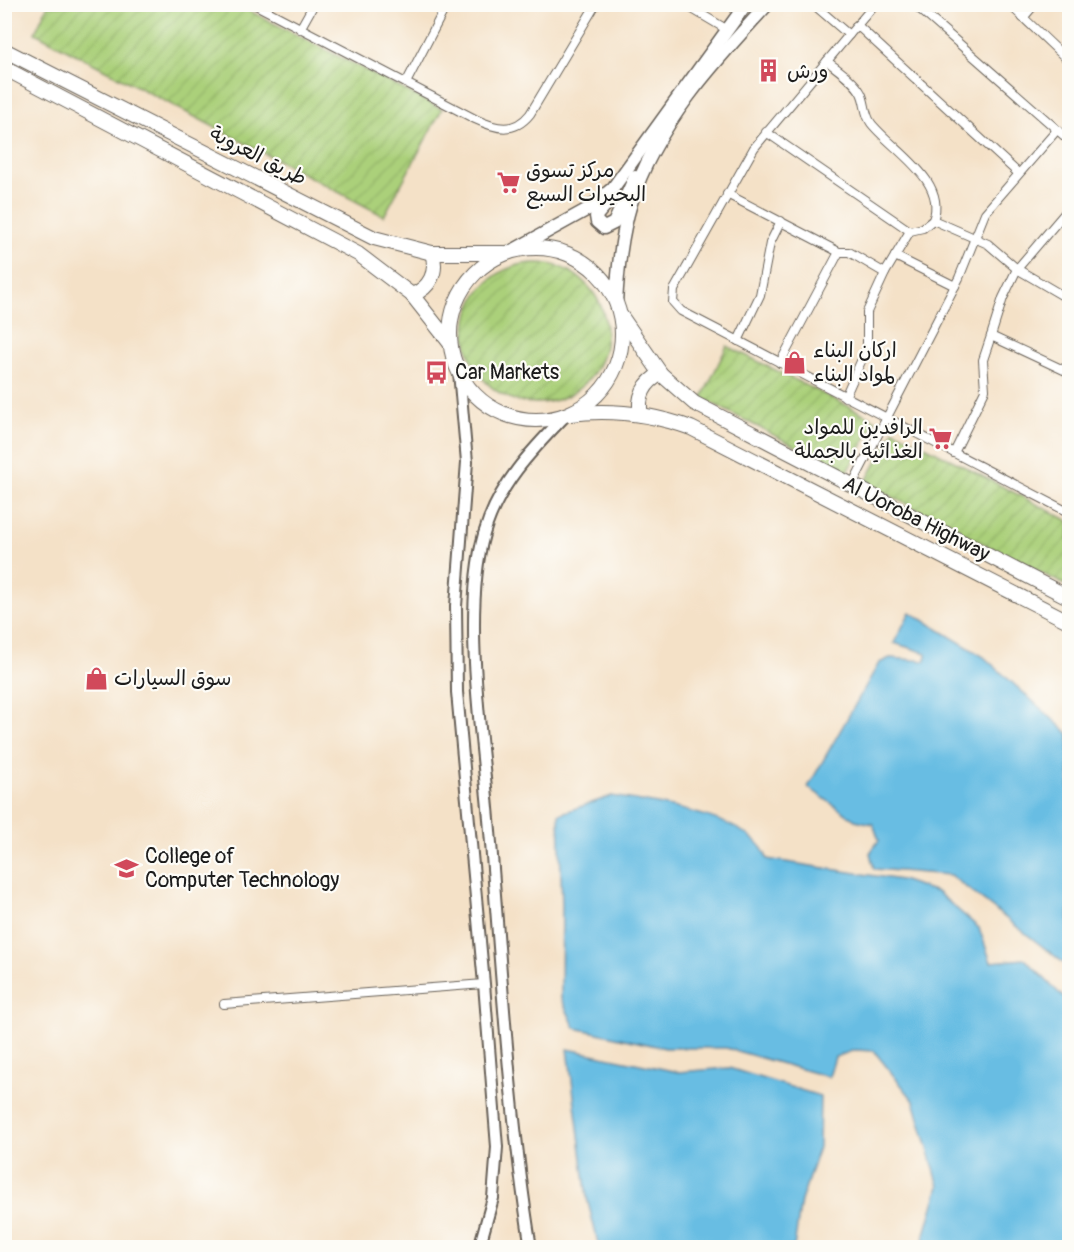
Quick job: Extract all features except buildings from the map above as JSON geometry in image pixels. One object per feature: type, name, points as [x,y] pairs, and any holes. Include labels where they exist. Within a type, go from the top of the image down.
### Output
[{"type":"highway","name":"طريق العروبة","points":[[4,50],[360,232],[396,246],[432,253],[509,252]]},
{"type":"highway","name":"طريق العروبة","points":[[4,68],[352,250],[381,268],[412,295],[450,344]]},
{"type":"highway","points":[[545,248],[575,257],[600,276],[618,308],[622,343],[613,372],[595,397],[567,415],[537,421],[499,412],[476,396],[459,372],[450,344],[452,313],[465,285],[486,263],[509,252],[545,248]]},
{"type":"highway","points":[[412,295],[421,291],[431,279],[435,263],[432,253]]},
{"type":"highway","name":"Al Uoroba Highway","points":[[618,308],[661,374],[676,390],[703,409],[1070,598]]},
{"type":"highway","points":[[641,415],[641,393],[651,380],[661,374]]},
{"type":"highway","name":"Al Uoroba Highway","points":[[567,415],[613,412],[641,415],[679,424],[703,433],[1070,622]]},
{"type":"main road","points":[[509,252],[595,205],[618,182],[746,4]]},
{"type":"main road","points":[[618,182],[610,199],[596,216],[597,222],[604,228],[614,223],[629,187],[698,86],[768,4]]},
{"type":"main road","points":[[618,308],[624,232],[632,201],[650,158]]},
{"type":"main road","points":[[459,372],[467,471],[457,587],[456,663],[496,1147],[493,1198],[479,1248]]},
{"type":"main road","points":[[531,1248],[514,1115],[478,687],[476,596],[481,545],[498,498],[526,457],[567,415]]},
{"type":"street","points":[[254,4],[495,128],[503,129],[519,125],[530,114],[596,4]]},
{"type":"street","points":[[300,28],[314,4]]},
{"type":"street","points":[[406,83],[447,4]]},
{"type":"street","points":[[684,4],[726,29]]},
{"type":"street","points":[[813,4],[849,35]]},
{"type":"street","points":[[875,4],[766,132],[749,156],[672,298],[675,306],[1070,513]]},
{"type":"street","points":[[914,4],[1070,141]]},
{"type":"street","points":[[1009,4],[1070,62]]},
{"type":"street","points":[[1023,18],[1035,4]]},
{"type":"street","points":[[857,26],[1018,173]]},
{"type":"street","points":[[827,61],[861,92],[863,109],[872,123],[928,182],[936,204],[933,220],[923,228],[910,231],[885,273],[866,319],[867,348],[845,397]]},
{"type":"street","points":[[852,485],[955,286],[985,213],[1058,130]]},
{"type":"street","points":[[766,132],[910,231]]},
{"type":"street","points":[[727,194],[839,252],[849,252],[885,273]]},
{"type":"street","points":[[954,453],[986,390],[983,360],[1003,298],[1017,268],[1070,207]]},
{"type":"street","points":[[933,220],[988,244],[1017,268],[1070,300]]},
{"type":"street","points":[[738,341],[760,295],[770,243],[781,221]]},
{"type":"street","points":[[780,363],[839,252]]},
{"type":"street","points":[[895,256],[955,286]]},
{"type":"street","points":[[991,336],[1070,373]]},
{"type":"street","points":[[224,1004],[484,984]]},
{"type":"green space","points":[[48,5],[238,5],[442,109],[384,216],[35,33]]},
{"type":"green space","points":[[536,263],[563,269],[575,275],[585,284],[594,294],[600,306],[606,333],[600,360],[594,372],[585,382],[575,391],[563,397],[536,403],[509,397],[497,391],[487,382],[478,372],[472,360],[466,333],[472,306],[478,294],[487,284],[497,275],[509,269]]},
{"type":"green space","points":[[727,346],[876,420],[847,473],[702,398]]},
{"type":"green space","points":[[894,430],[1069,521],[1069,575],[1065,585],[865,483]]},
{"type":"water","points":[[910,612],[984,657],[1069,734],[1069,967],[950,875],[874,869],[870,853],[879,840],[873,824],[855,820],[808,787],[879,663],[890,658],[926,661],[926,653],[894,643]]},
{"type":"water","points":[[612,796],[675,808],[723,822],[743,832],[758,844],[767,859],[901,880],[937,892],[979,928],[991,962],[1025,959],[1063,997],[1069,1000],[1069,1247],[916,1247],[923,1241],[939,1186],[914,1101],[874,1051],[855,1050],[835,1057],[829,1077],[726,1048],[665,1048],[575,1028],[561,998],[562,906],[559,814]]},
{"type":"water","points":[[568,1049],[678,1072],[729,1068],[820,1096],[819,1147],[801,1201],[794,1247],[599,1247],[587,1198]]},
{"type":"place","name":"ورش","points":[[769,71]]},
{"type":"place","name":"مركز تسوق البحيرات السبع","points":[[508,182]]},
{"type":"place","name":"اركان البناء لمواد البناء","points":[[795,362]]},
{"type":"place","name":"Car Markets","points":[[437,372]]},
{"type":"place","name":"الرافدين للمواد الغذائية بالجملة","points":[[941,439]]},
{"type":"place","name":"سوق السيارات","points":[[96,678]]},
{"type":"place","name":"College of Computer Technology","points":[[127,868]]}]
